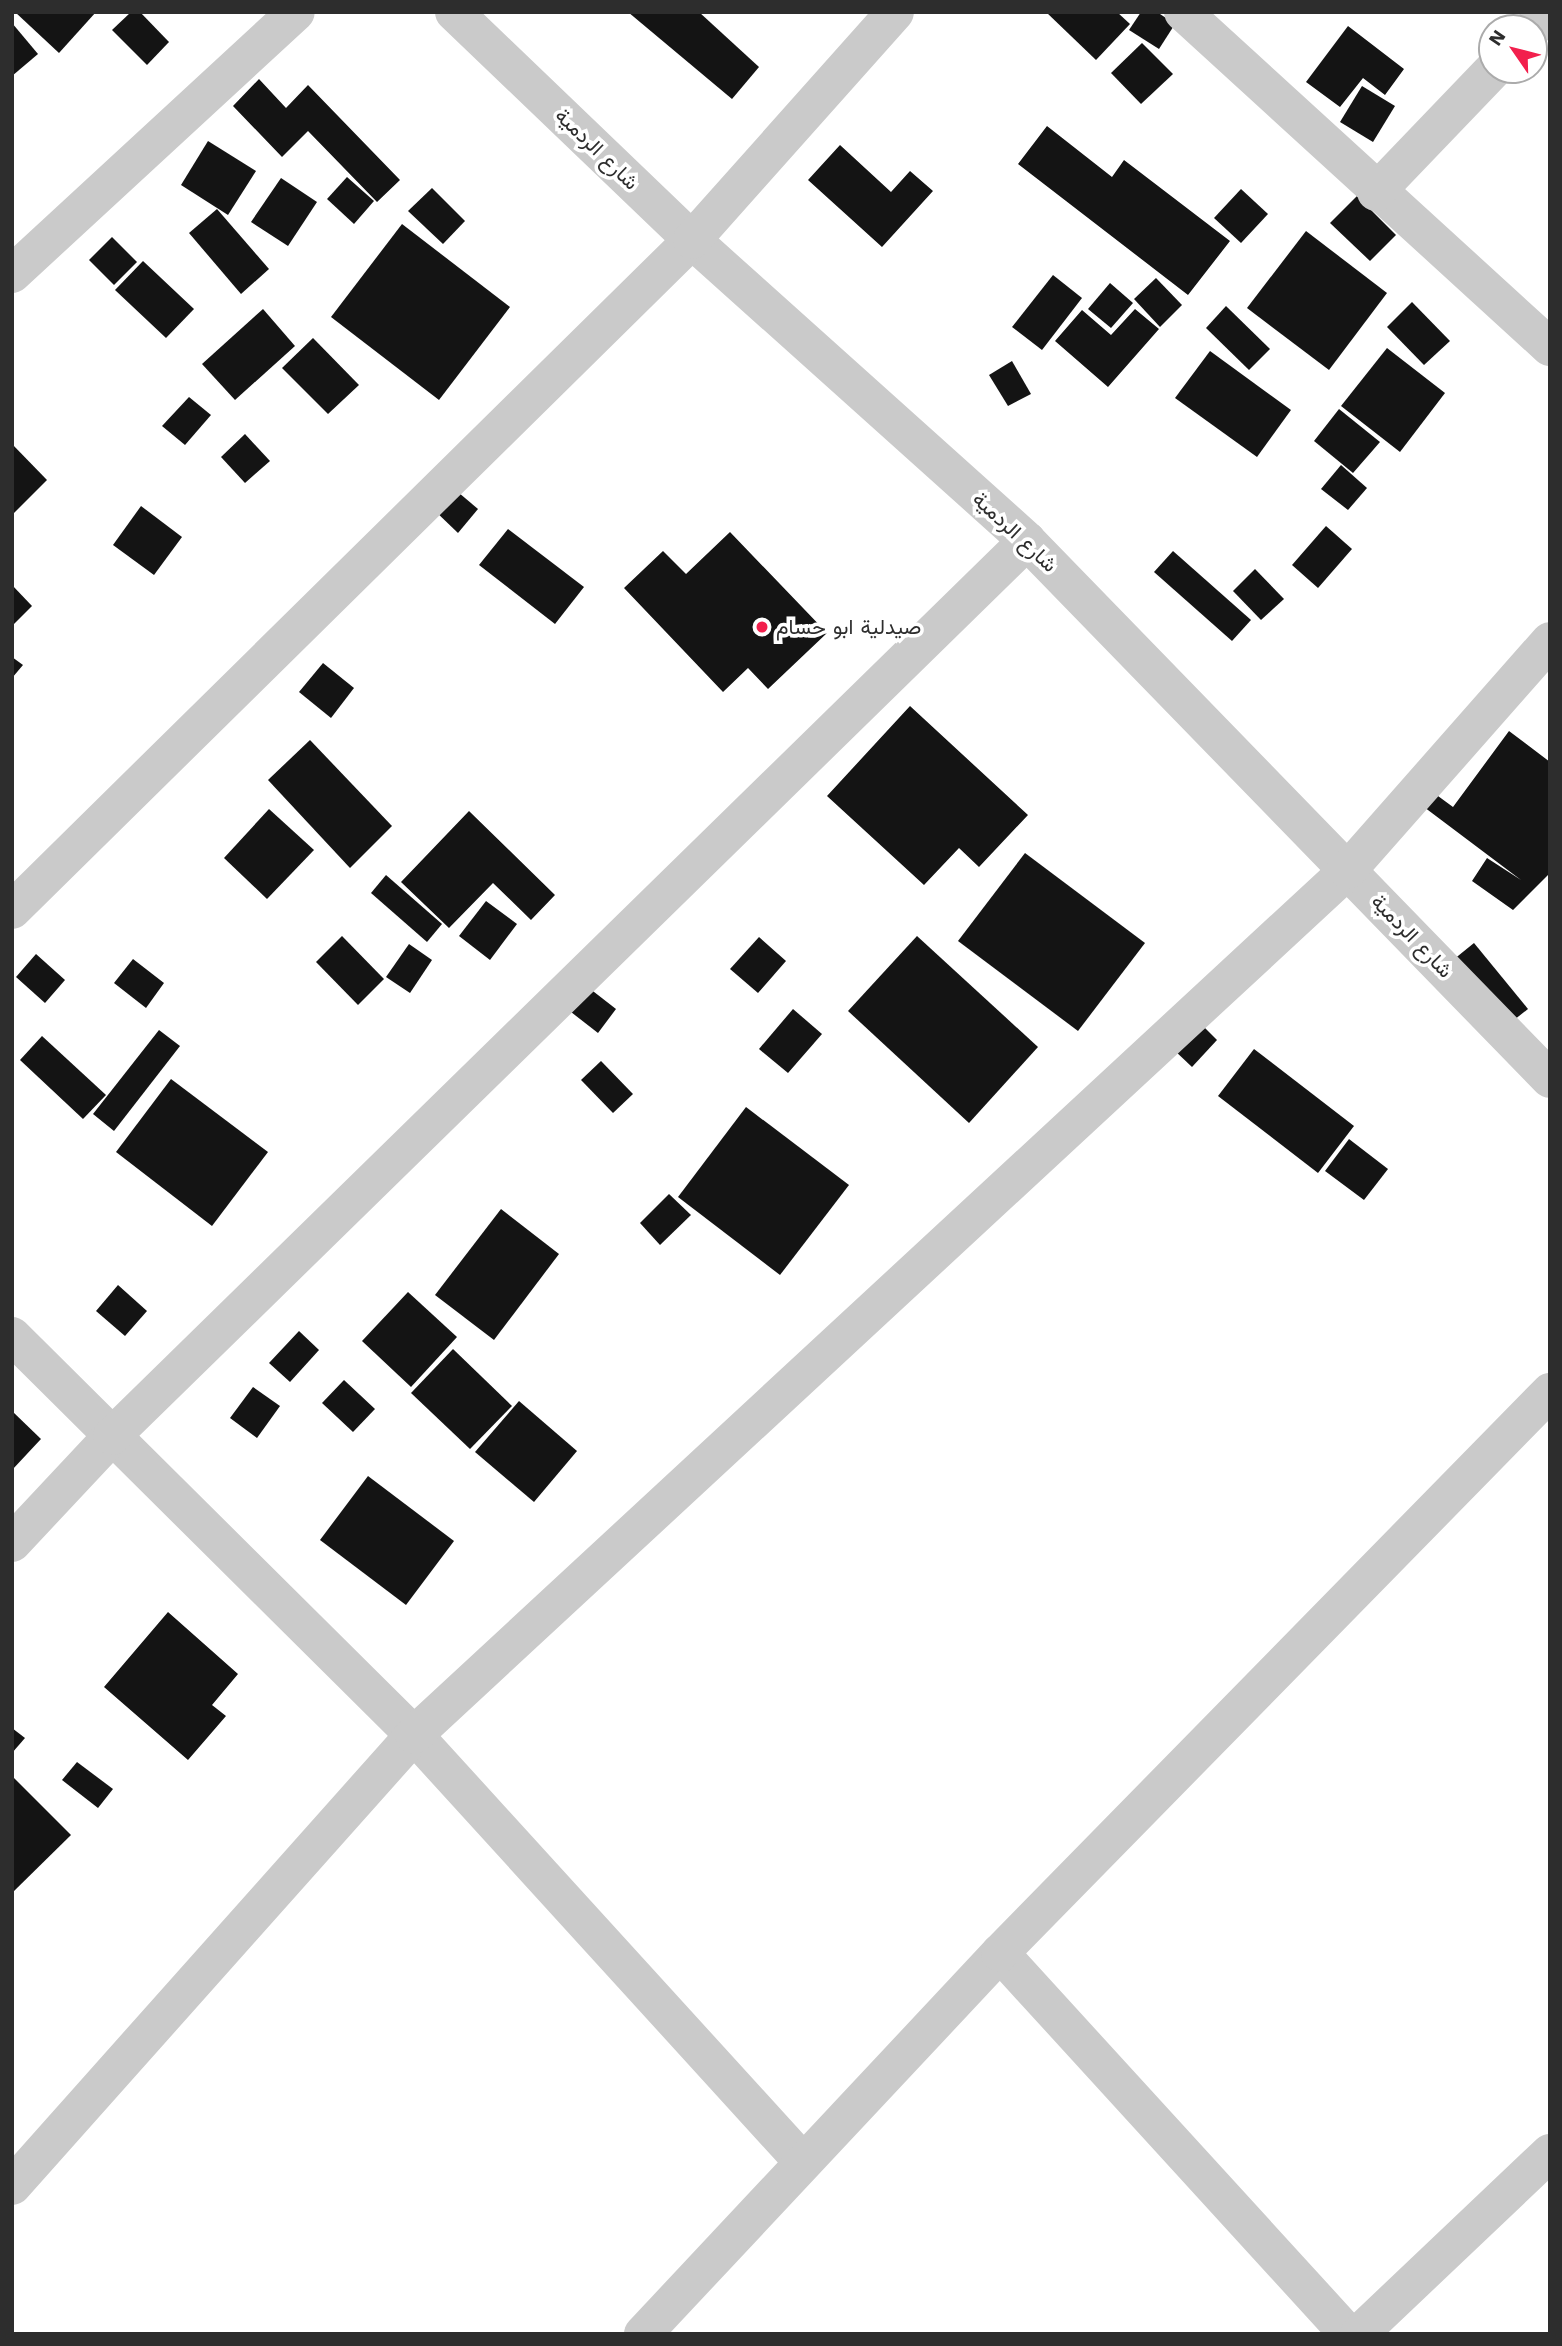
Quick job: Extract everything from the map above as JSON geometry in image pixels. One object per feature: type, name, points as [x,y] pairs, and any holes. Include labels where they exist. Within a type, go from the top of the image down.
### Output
[{"type":"street","points":[[12,274],[296,12]]},
{"type":"street","name":"شارع الردمية","points":[[454,12],[692,240],[1027,541],[1550,1079]]},
{"type":"street","points":[[12,910],[692,240],[895,12]]},
{"type":"street","points":[[1183,12],[1377,192],[1550,347]]},
{"type":"street","points":[[1377,192],[1480,84]]},
{"type":"street","points":[[12,1543],[112,1436],[1027,541]]},
{"type":"street","points":[[12,2186],[414,1735],[1349,870],[1550,641]]},
{"type":"street","points":[[12,1336],[414,1735],[802,2161]]},
{"type":"street","points":[[643,2334],[802,2161],[1000,1953],[1550,1392]]},
{"type":"street","points":[[1000,1953],[1348,2334]]},
{"type":"street","points":[[1359,2334],[1550,2153]]},
{"type":"building","points":[[15,12],[96,12],[59,53]]},
{"type":"building","points":[[131,12],[140,12],[169,42],[147,65],[112,30]]},
{"type":"building","points":[[628,12],[699,12],[759,67],[732,99]]},
{"type":"building","points":[[1046,12],[1117,12],[1130,24],[1096,60]]},
{"type":"building","points":[[1141,12],[1157,12],[1175,24],[1159,49],[1129,30]]},
{"type":"building","points":[[12,23],[38,54],[12,76]]},
{"type":"building","points":[[1348,26],[1404,69],[1385,95],[1363,78],[1340,107],[1306,82]]},
{"type":"building","points":[[1142,43],[1173,74],[1141,104],[1111,73]]},
{"type":"building","points":[[259,79],[286,108],[308,85],[400,180],[377,202],[308,131],[282,157],[233,106]]},
{"type":"building","points":[[1362,86],[1395,106],[1373,142],[1340,122]]},
{"type":"building","points":[[1047,126],[1112,177],[1124,160],[1230,241],[1188,295],[1018,164]]},
{"type":"building","points":[[208,141],[256,171],[228,215],[181,185]]},
{"type":"building","points":[[840,145],[891,192],[910,171],[933,191],[882,247],[808,180]]},
{"type":"building","points":[[347,177],[374,201],[354,224],[327,199]]},
{"type":"building","points":[[281,178],[317,202],[288,246],[251,222]]},
{"type":"building","points":[[432,188],[465,221],[443,244],[408,211]]},
{"type":"building","points":[[1241,189],[1268,214],[1241,243],[1214,218]]},
{"type":"building","points":[[1357,196],[1396,235],[1370,261],[1330,223]]},
{"type":"building","points":[[217,209],[269,269],[241,294],[189,233]]},
{"type":"building","points":[[402,224],[510,307],[439,400],[331,317]]},
{"type":"building","points":[[1306,231],[1387,293],[1329,370],[1247,308]]},
{"type":"building","points":[[112,237],[137,262],[114,285],[89,260]]},
{"type":"building","points":[[143,261],[194,309],[166,338],[115,290]]},
{"type":"building","points":[[1053,275],[1082,298],[1042,350],[1012,327]]},
{"type":"building","points":[[1156,278],[1182,305],[1160,327],[1134,299]]},
{"type":"building","points":[[1110,283],[1133,303],[1111,328],[1088,309]]},
{"type":"building","points":[[1412,302],[1450,341],[1424,365],[1387,327]]},
{"type":"building","points":[[1226,306],[1270,349],[1249,370],[1206,328]]},
{"type":"building","points":[[263,309],[295,346],[235,400],[202,364]]},
{"type":"building","points":[[1135,309],[1159,329],[1108,387],[1055,341],[1082,310],[1111,335]]},
{"type":"building","points":[[313,338],[359,385],[328,414],[282,368]]},
{"type":"building","points":[[1387,348],[1445,393],[1400,452],[1341,406]]},
{"type":"building","points":[[1210,351],[1291,410],[1257,457],[1175,398]]},
{"type":"building","points":[[1012,361],[1031,394],[1008,406],[989,375]]},
{"type":"building","points":[[189,397],[211,415],[185,445],[162,426]]},
{"type":"building","points":[[1339,409],[1380,442],[1353,473],[1314,441]]},
{"type":"building","points":[[245,434],[270,461],[245,483],[221,457]]},
{"type":"building","points":[[12,444],[47,480],[12,515]]},
{"type":"building","points":[[1341,465],[1367,488],[1348,510],[1321,489]]},
{"type":"building","points":[[452,487],[478,509],[458,533],[433,509]]},
{"type":"building","points":[[141,506],[182,537],[154,575],[113,545]]},
{"type":"building","points":[[1326,526],[1352,549],[1318,588],[1292,565]]},
{"type":"building","points":[[508,529],[584,587],[555,624],[479,565]]},
{"type":"building","points":[[730,532],[827,633],[768,689],[748,668],[723,692],[624,588],[663,551],[686,574]]},
{"type":"building","points":[[1173,551],[1251,620],[1232,641],[1154,572]]},
{"type":"building","points":[[1255,569],[1284,599],[1261,620],[1233,591]]},
{"type":"building","points":[[12,585],[32,606],[12,626]]},
{"type":"building","points":[[12,657],[23,665],[12,678]]},
{"type":"building","points":[[323,663],[354,688],[331,718],[299,692]]},
{"type":"building","points":[[910,706],[1028,815],[979,867],[959,848],[924,885],[827,796]]},
{"type":"building","points":[[1509,731],[1550,762],[1550,873],[1513,910],[1472,881],[1487,858],[1521,880],[1412,798],[1423,785],[1453,807]]},
{"type":"building","points":[[310,740],[392,826],[350,868],[268,780]]},
{"type":"building","points":[[269,809],[314,850],[267,899],[224,858]]},
{"type":"building","points":[[469,811],[555,895],[531,920],[493,883],[449,928],[401,882]]},
{"type":"building","points":[[1025,853],[1145,943],[1078,1031],[958,941]]},
{"type":"building","points":[[386,875],[442,924],[427,942],[371,893]]},
{"type":"building","points":[[486,901],[517,924],[490,960],[459,936]]},
{"type":"building","points":[[342,936],[384,979],[358,1005],[316,962]]},
{"type":"building","points":[[917,936],[1038,1047],[969,1123],[848,1011]]},
{"type":"building","points":[[759,937],[786,961],[758,993],[730,969]]},
{"type":"building","points":[[1474,943],[1528,1009],[1505,1027],[1453,960]]},
{"type":"building","points":[[409,944],[432,960],[410,993],[386,977]]},
{"type":"building","points":[[36,954],[65,980],[45,1003],[16,977]]},
{"type":"building","points":[[133,959],[164,983],[146,1008],[114,983]]},
{"type":"building","points":[[589,988],[616,1009],[598,1033],[571,1012]]},
{"type":"building","points":[[793,1009],[822,1034],[788,1073],[759,1049]]},
{"type":"building","points":[[1199,1022],[1217,1040],[1192,1067],[1173,1049]]},
{"type":"building","points":[[159,1030],[180,1046],[114,1131],[93,1114]]},
{"type":"building","points":[[42,1036],[106,1095],[83,1119],[20,1060]]},
{"type":"building","points":[[1254,1049],[1354,1126],[1318,1173],[1218,1096]]},
{"type":"building","points":[[601,1061],[633,1094],[613,1113],[581,1080]]},
{"type":"building","points":[[171,1079],[268,1152],[212,1226],[116,1152]]},
{"type":"building","points":[[746,1107],[849,1185],[780,1275],[678,1197]]},
{"type":"building","points":[[1349,1139],[1388,1169],[1364,1200],[1325,1171]]},
{"type":"building","points":[[669,1194],[691,1215],[660,1245],[640,1223]]},
{"type":"building","points":[[501,1209],[559,1254],[494,1340],[435,1295]]},
{"type":"building","points":[[118,1285],[147,1311],[125,1336],[96,1311]]},
{"type":"building","points":[[408,1292],[457,1337],[411,1387],[362,1341]]},
{"type":"building","points":[[299,1331],[319,1350],[290,1382],[269,1363]]},
{"type":"building","points":[[453,1349],[512,1406],[470,1449],[411,1393]]},
{"type":"building","points":[[344,1380],[375,1409],[353,1432],[322,1403]]},
{"type":"building","points":[[253,1387],[280,1406],[257,1438],[230,1418]]},
{"type":"building","points":[[519,1401],[577,1451],[534,1502],[475,1452]]},
{"type":"building","points":[[12,1411],[41,1439],[12,1470]]},
{"type":"building","points":[[368,1476],[454,1541],[406,1605],[320,1540]]},
{"type":"building","points":[[168,1612],[238,1674],[212,1705],[226,1716],[188,1760],[104,1687]]},
{"type":"building","points":[[12,1728],[25,1738],[12,1753]]},
{"type":"building","points":[[77,1762],[113,1789],[98,1808],[62,1780]]},
{"type":"building","points":[[12,1776],[71,1835],[12,1893]]},
{"type":"place","name":"صيدلية ابو حسام","points":[[762,627]]}]
